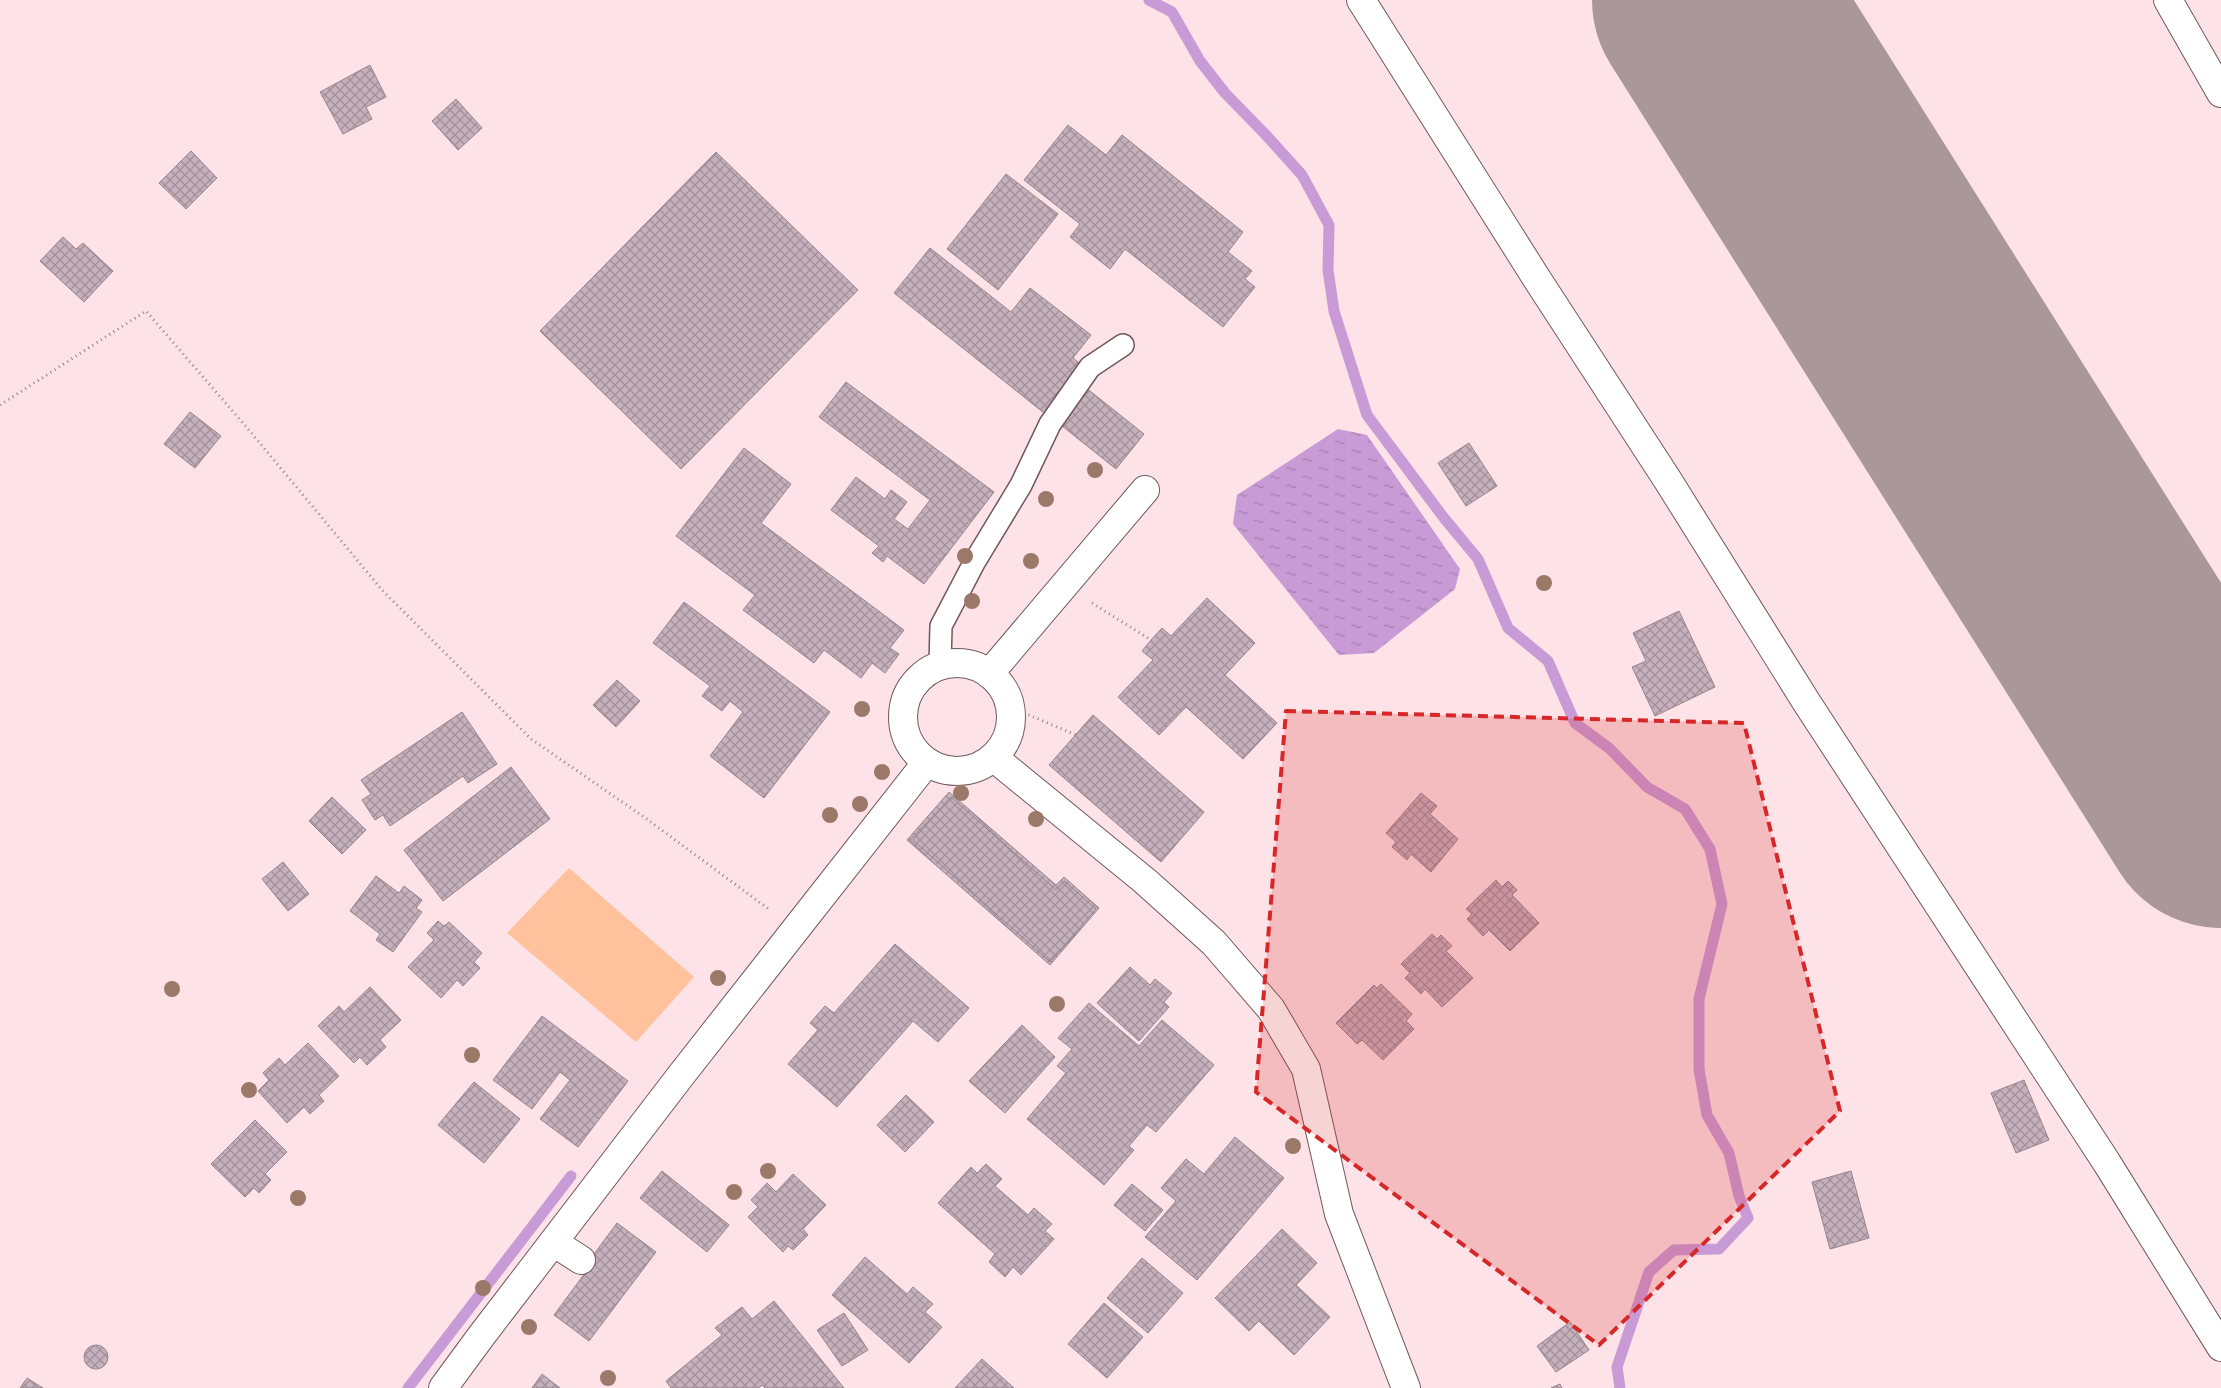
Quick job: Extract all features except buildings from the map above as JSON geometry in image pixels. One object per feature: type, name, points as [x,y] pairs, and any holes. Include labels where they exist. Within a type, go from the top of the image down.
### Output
[{"type":"street","points":[[1361,0],[1537,279],[1668,479],[1807,704],[2107,1163],[2221,1346]]},
{"type":"street","points":[[2168,0],[2221,93]]},
{"type":"street","points":[[989,674],[1144,490]]},
{"type":"street","points":[[957,662],[976,666],[989,674],[1004,689],[1010,707],[1010,725],[1004,743],[993,757],[978,766],[961,771],[944,769],[927,762],[914,751],[906,736],[902,718],[904,701],[912,686],[924,673],[940,665],[957,662]]},
{"type":"street","points":[[993,757],[1145,881],[1207,937],[1272,1009],[1306,1069],[1339,1214],[1406,1388]]},
{"type":"street","points":[[443,1388],[682,1074],[797,930],[834,879],[927,762]]},
{"type":"street","points":[[553,1242],[581,1260]]},
{"type":"lane","points":[[940,665],[941,626],[974,561],[1020,485],[1050,424],[1090,367],[1123,345]]},
{"type":"path","points":[[0,405],[146,311],[249,430],[382,590],[531,739],[644,817],[797,930]]},
{"type":"path","points":[[1063,586],[1152,640]]},
{"type":"path","points":[[1010,707],[1076,735]]},
{"type":"highlighted area","points":[[1286,711],[1744,723],[1840,1111],[1599,1345],[1256,1092]]},
{"type":"shaded area","points":[[569,868],[694,977],[636,1042],[507,933]]},
{"type":"water","points":[[1338,429],[1367,435],[1460,569],[1455,589],[1374,653],[1339,655],[1233,524],[1237,495]]},
{"type":"waterway","points":[[1149,0],[1172,12],[1200,61],[1225,93],[1302,175],[1329,225],[1328,270],[1334,311],[1367,415],[1444,518],[1478,559],[1508,628],[1548,661],[1575,723],[1609,748],[1647,787],[1685,809],[1710,849],[1722,904],[1699,999],[1699,1069],[1707,1115],[1729,1153],[1739,1196],[1748,1218],[1719,1249],[1674,1250],[1649,1272],[1617,1367],[1620,1388]]},
{"type":"waterway","points":[[408,1388],[571,1176]]},
{"type":"runway","points":[[1712,0],[2221,808]]}]
